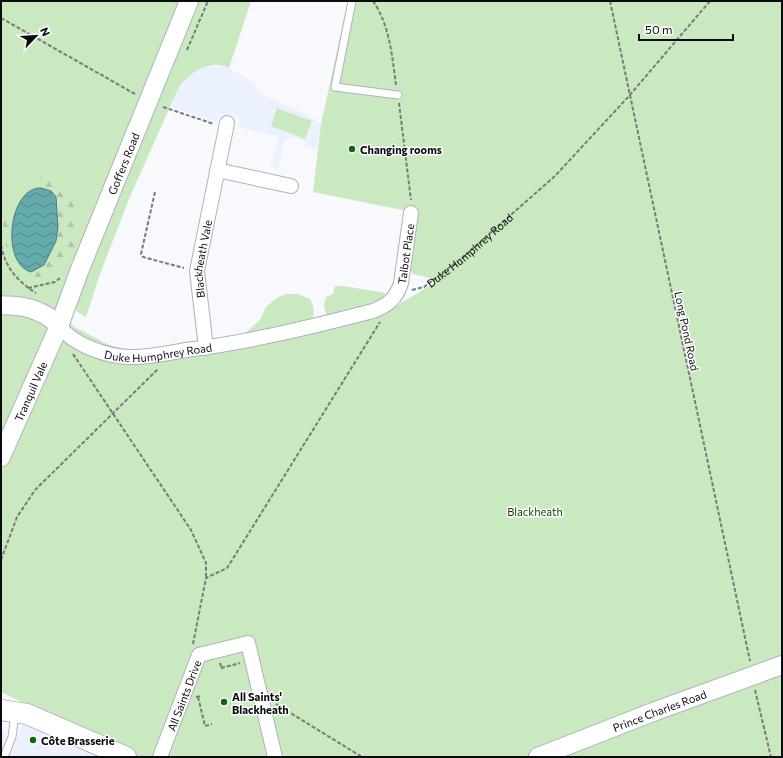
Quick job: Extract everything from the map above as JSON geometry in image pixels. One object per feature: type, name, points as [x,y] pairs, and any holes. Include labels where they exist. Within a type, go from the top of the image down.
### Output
[{"type":"main road","points":[[8,711],[42,720],[126,757]]},
{"type":"street","name":"Goffers Road","points":[[59,326],[83,262],[189,1]]},
{"type":"street","name":"Blackheath Vale","points":[[206,348],[200,311],[197,269],[227,125]]},
{"type":"street","points":[[217,170],[291,186]]},
{"type":"street","name":"Talbot Place","points":[[397,294],[401,283],[411,214]]},
{"type":"street","name":"Duke Humphrey Road","points":[[59,326],[67,336],[96,349],[119,356],[144,356],[206,348],[321,325],[373,312],[386,306],[397,294]]},
{"type":"street","points":[[1,305],[19,306],[41,313],[49,316],[59,326]]},
{"type":"street","name":"Tranquil Vale","points":[[1,456],[59,326]]},
{"type":"street","name":"All Saints Drive","points":[[160,757],[199,655],[248,643],[275,757]]},
{"type":"street","name":"Prince Charles Road","points":[[538,757],[659,709],[782,665]]},
{"type":"lane","points":[[352,1],[335,87],[398,95]]},
{"type":"lane","points":[[4,757],[12,737],[8,711]]},
{"type":"path","name":"Long Pond Road","points":[[610,1],[750,665]]},
{"type":"path","name":"Duke Humphrey Road","points":[[397,294],[424,287],[480,242],[554,176],[629,96],[710,1]]},
{"type":"path","points":[[1,18],[138,96]]},
{"type":"path","points":[[170,109],[227,125]]},
{"type":"path","points":[[155,192],[141,254],[143,257],[197,269]]},
{"type":"path","points":[[1,245],[3,257],[11,271],[21,283],[38,295]]},
{"type":"path","points":[[206,578],[229,565],[383,318],[386,306]]},
{"type":"path","points":[[70,350],[190,530],[206,563],[206,578],[201,610],[192,647]]},
{"type":"path","points":[[1,560],[17,517],[35,490],[114,414],[161,366]]},
{"type":"path","points":[[221,668],[245,662]]},
{"type":"path","points":[[754,684],[771,757]]},
{"type":"path","points":[[198,697],[205,726],[212,724]]},
{"type":"path","points":[[274,703],[362,757]]},
{"type":"shaded area","points":[[211,66],[225,66],[229,68],[252,82],[265,96],[305,114],[321,124],[317,150],[304,146],[305,141],[292,137],[286,139],[278,169],[271,167],[279,137],[238,127],[240,118],[220,114],[217,123],[171,107],[178,89],[188,76],[198,69]]},
{"type":"shaded area","points":[[24,722],[117,757],[9,757]]},
{"type":"shaded area","points":[[1,731],[5,732],[6,738],[1,752]]},
{"type":"green space","name":"Blackheath","points":[[1,1],[251,1],[229,68],[215,65],[207,66],[188,77],[178,89],[129,199],[100,274],[86,317],[76,311],[76,303],[70,319],[73,326],[107,344],[123,350],[138,351],[198,345],[385,303],[398,305],[434,283],[430,278],[413,274],[409,269],[407,211],[313,192],[321,124],[348,1],[782,1],[782,757],[134,757],[1,692]]},
{"type":"green space","points":[[277,108],[312,121],[305,139],[271,126]]},
{"type":"green space","points":[[45,174],[59,177],[70,191],[78,219],[75,248],[69,262],[52,277],[26,282],[18,277],[20,266],[28,271],[36,270],[42,267],[52,253],[57,235],[58,208],[56,197],[51,192],[40,188],[35,184],[40,176]]},
{"type":"green space","points":[[14,216],[10,234],[10,247],[17,264],[10,262],[8,259],[3,225],[5,219]]},
{"type":"green space","points":[[335,286],[386,293],[378,304],[328,317],[324,303],[326,297],[333,294]]},
{"type":"green space","points":[[285,294],[298,294],[310,299],[314,310],[310,322],[243,335],[260,320],[266,307],[277,298]]},
{"type":"water","points":[[41,188],[51,191],[56,197],[58,227],[56,241],[44,265],[31,272],[21,266],[15,255],[12,241],[12,226],[22,199],[30,191]]},
{"type":"place","name":"Changing rooms","points":[[352,149]]},
{"type":"place","name":"All Saints' Blackheath","points":[[224,702]]},
{"type":"place","name":"Côte Brasserie","points":[[33,740]]}]
